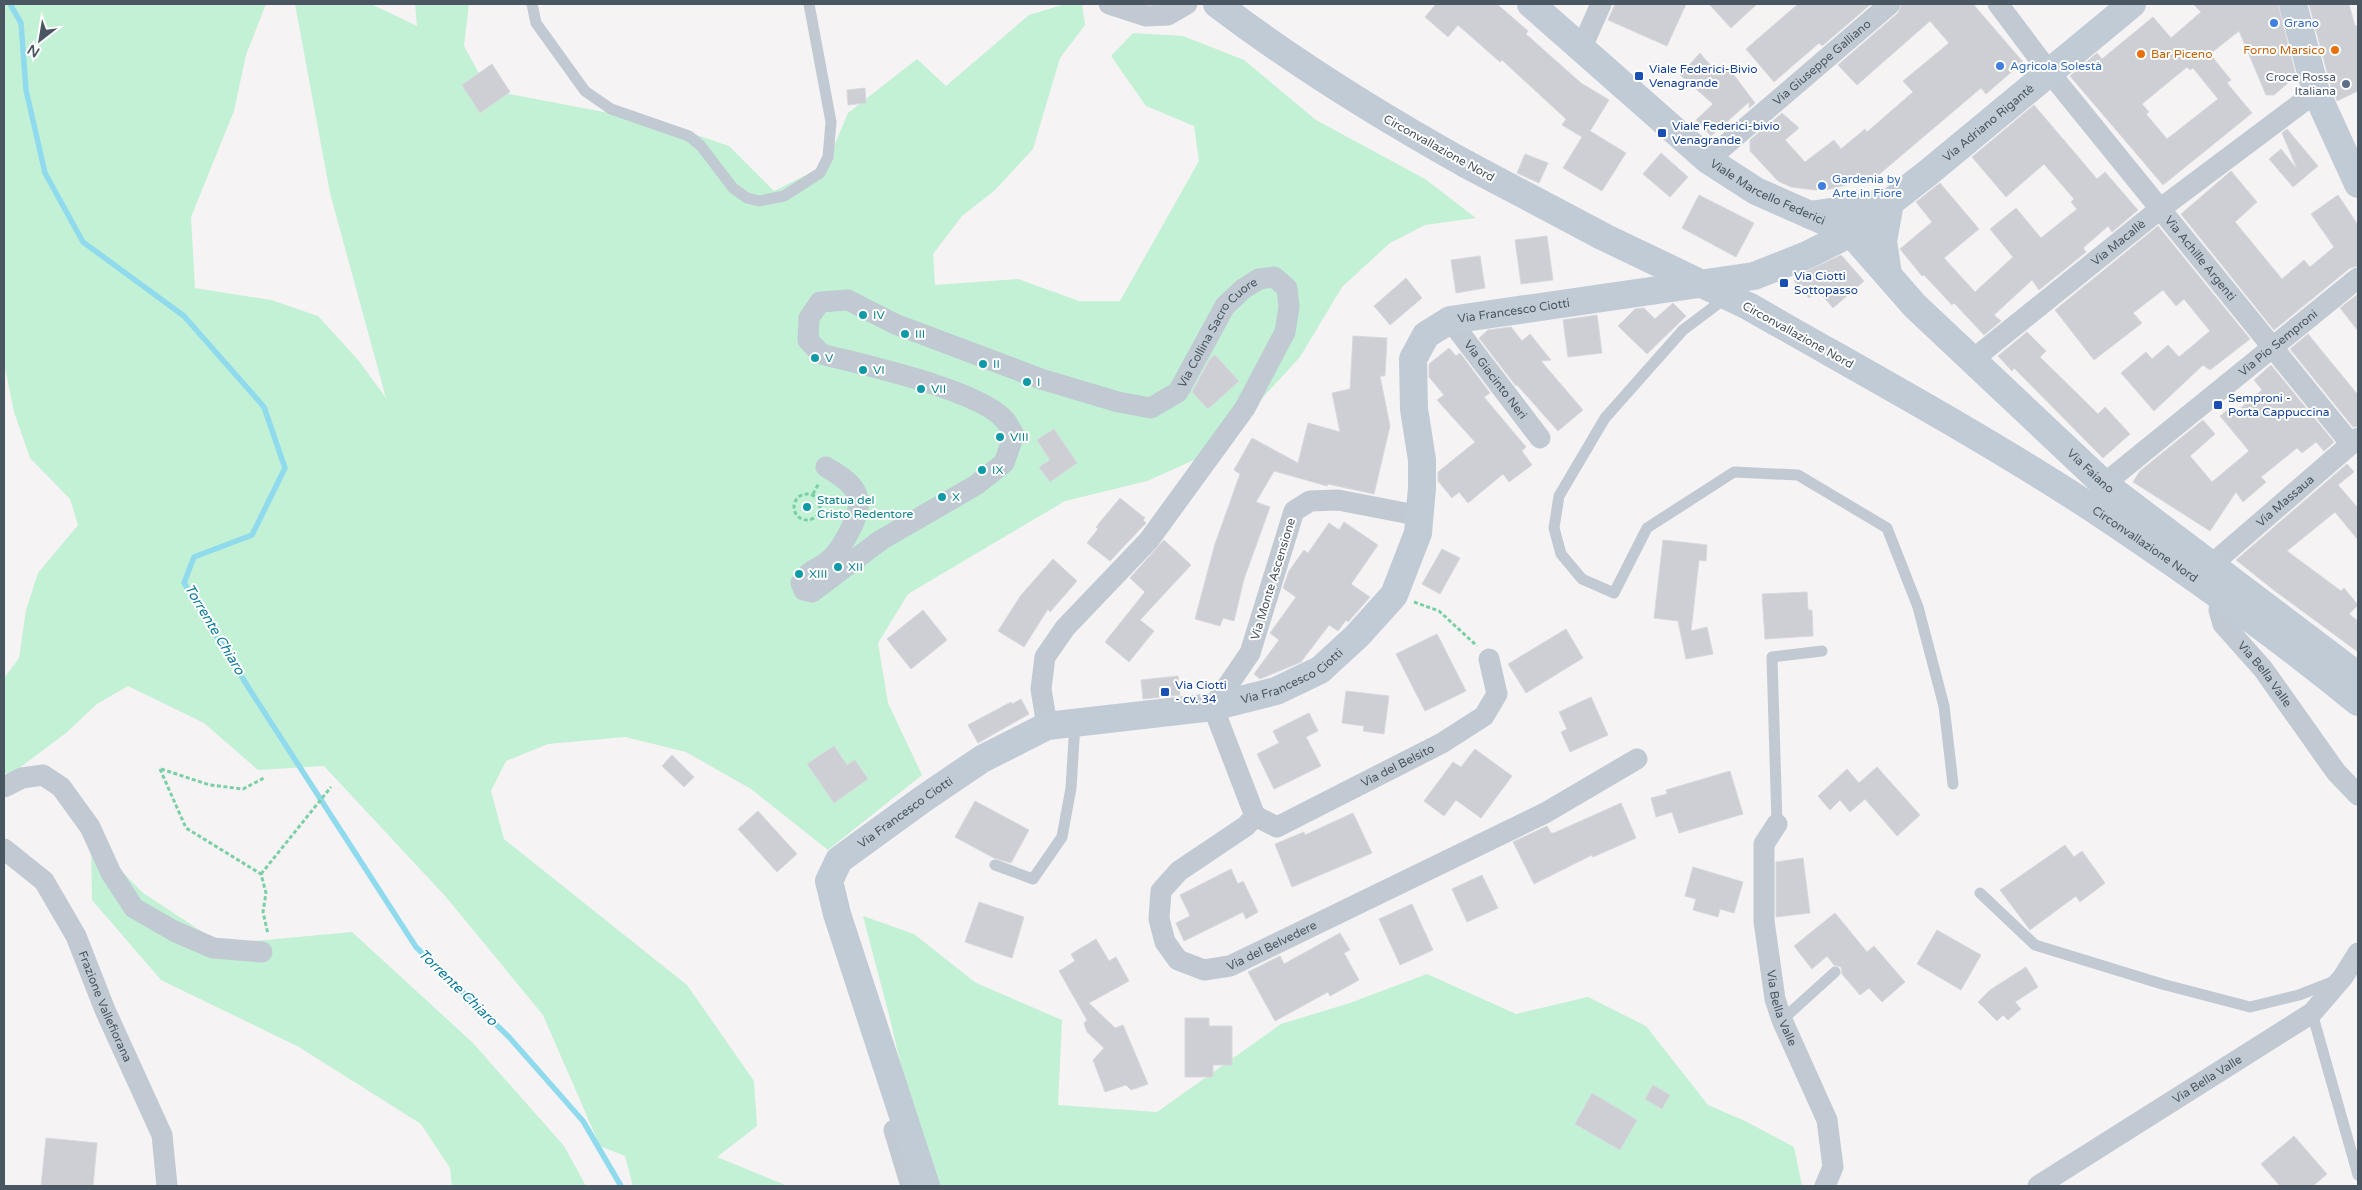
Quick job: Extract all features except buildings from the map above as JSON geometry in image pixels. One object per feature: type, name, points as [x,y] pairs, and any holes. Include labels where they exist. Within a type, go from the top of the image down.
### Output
[{"type":"street","points":[[1109,4],[1146,16],[1168,15],[1187,4]]},
{"type":"street","name":"Circonvallazione Nord","points":[[1217,4],[1332,85],[1401,128],[1604,236],[1750,307],[1953,423],[2092,508],[2307,660],[2358,702]]},
{"type":"street","name":"Viale Marcello Federici","points":[[1532,4],[1708,160],[1756,191],[1852,233]]},
{"type":"street","points":[[1581,49],[1601,4]]},
{"type":"street","name":"Via Giuseppe Galliano","points":[[1708,160],[1890,4]]},
{"type":"street","name":"Via Achille Argenti","points":[[1998,4],[2050,73],[2272,347],[2355,441]]},
{"type":"street","name":"Via Adriano Rigantè","points":[[1852,233],[2132,4]]},
{"type":"street","points":[[2293,4],[2316,92],[2358,184]]},
{"type":"street","name":"Via Macallè","points":[[1971,361],[2160,209],[2316,92]]},
{"type":"street","points":[[1810,215],[1890,203],[1883,241],[1888,274]]},
{"type":"street","name":"Via Faiano","points":[[1852,233],[1915,306],[1971,361],[2104,484],[2358,676]]},
{"type":"street","name":"Via Francesco Ciotti","points":[[926,1186],[849,956],[829,881],[839,860],[982,759],[1047,726],[1214,707],[1276,691],[1320,670],[1358,636],[1394,595],[1413,547],[1421,516],[1422,460],[1414,409],[1412,359],[1426,335],[1450,320],[1754,276],[1852,233]]},
{"type":"street","name":"Via Collina Sacro Cuore","points":[[826,467],[842,476],[855,490],[859,500],[859,514],[836,552],[827,562],[805,576],[801,583],[804,590],[812,592],[881,540],[976,485],[1004,462],[1014,435],[1004,419],[986,406],[951,390],[822,354],[808,340],[809,318],[820,302],[848,300],[895,324],[1042,379],[1118,402],[1151,408],[1178,392],[1225,306],[1243,289],[1258,279],[1274,277],[1287,288],[1289,306],[1285,332],[1246,408],[1149,540],[1065,628],[1044,657],[1041,689],[1047,726]]},
{"type":"street","name":"Via Pio Semproni","points":[[2104,484],[2358,278]]},
{"type":"street","name":"Via Giacinto Neri","points":[[1450,320],[1540,438]]},
{"type":"street","name":"Via Massaua","points":[[2211,565],[2355,441]]},
{"type":"street","name":"Via Monte Ascensione","points":[[1214,707],[1250,653],[1294,511],[1310,501],[1338,500],[1421,516]]},
{"type":"street","name":"Via Bella Valle","points":[[2221,598],[2218,610],[2223,624],[2263,669],[2336,772],[2358,795]]},
{"type":"street","name":"Via del Belsito","points":[[1255,816],[1277,827],[1442,743],[1484,716],[1497,694],[1490,659]]},
{"type":"street","points":[[1214,707],[1255,816]]},
{"type":"street","name":"Via del Belvedere","points":[[1255,816],[1246,826],[1179,871],[1161,891],[1159,919],[1165,942],[1178,960],[1204,970],[1230,966],[1545,813],[1637,759]]},
{"type":"street","points":[[4,787],[22,778],[43,775],[61,788],[90,827],[111,872],[134,908],[174,931],[213,948],[262,952]]},
{"type":"street","name":"Via Bella Valle","points":[[1777,824],[1764,844],[1764,921],[1775,999],[1782,1020],[1827,1120],[1833,1167],[1824,1186]]},
{"type":"street","name":"Frazione Vallefiorana","points":[[4,849],[44,881],[76,936],[105,1010],[162,1135],[167,1186]]},
{"type":"street","name":"Via Bella Valle","points":[[2038,1186],[2312,1013],[2343,978],[2358,953]]},
{"type":"street","points":[[887,1068],[892,1123],[910,1186]]},
{"type":"lane","points":[[532,4],[536,23],[585,91],[611,109],[689,136],[701,146],[734,188],[748,198],[759,201],[784,196],[820,173],[828,157],[831,122],[809,4]]},
{"type":"lane","points":[[1754,276],[1682,330],[1606,418],[1559,496],[1554,528],[1561,554],[1582,579],[1614,593],[1647,528],[1734,472],[1798,476],[1887,528],[1918,607],[1944,706],[1953,784]]},
{"type":"lane","points":[[1777,824],[1772,657],[1822,651]]},
{"type":"lane","points":[[995,865],[1033,879],[1062,837],[1071,788],[1075,723]]},
{"type":"lane","points":[[1980,893],[2035,945],[2162,984],[2250,1007],[2299,995],[2343,978]]},
{"type":"lane","points":[[1782,1020],[1835,972]]},
{"type":"lane","points":[[2312,1013],[2358,1175]]},
{"type":"path","points":[[803,494],[813,494],[820,503],[820,513],[812,520],[801,519],[794,512],[795,501],[803,494]]},
{"type":"path","points":[[1394,595],[1439,611],[1460,628],[1490,659]]},
{"type":"path","points":[[262,952],[269,931],[263,912],[266,894],[261,874],[186,828],[160,769],[210,785],[243,789],[264,778]]},
{"type":"path","points":[[261,874],[331,787]]},
{"type":"green space","points":[[4,4],[266,4],[246,55],[234,111],[191,217],[195,288],[271,300],[318,316],[359,361],[386,398],[330,193],[295,4],[371,4],[417,26],[415,4],[469,4],[464,46],[488,90],[662,123],[729,146],[774,191],[826,165],[848,113],[917,59],[946,86],[1029,15],[1065,4],[1082,4],[1085,25],[1060,58],[1033,149],[995,190],[962,216],[933,254],[935,285],[1018,279],[1079,301],[1120,301],[1199,161],[1194,126],[1146,106],[1111,56],[1133,33],[1183,36],[1244,60],[1316,120],[1425,179],[1476,218],[1425,225],[1390,243],[1342,287],[1300,357],[1214,451],[1147,481],[1065,501],[908,594],[878,643],[888,703],[922,775],[828,850],[751,789],[686,752],[625,737],[548,744],[506,761],[491,791],[504,839],[687,985],[754,1081],[757,1126],[717,1157],[788,1186],[633,1186],[625,1156],[600,1146],[543,1015],[446,897],[324,766],[258,770],[204,723],[128,686],[97,704],[66,733],[10,775],[4,772],[4,678],[19,658],[26,610],[38,573],[78,525],[70,499],[30,458],[14,412],[5,368]]},
{"type":"green space","points":[[91,840],[143,893],[221,944],[352,932],[473,1043],[564,1146],[586,1186],[452,1186],[450,1168],[421,1124],[299,1047],[161,980],[92,900]]},
{"type":"green space","points":[[863,916],[914,934],[976,983],[1062,1020],[1058,1105],[1157,1112],[1281,1024],[1350,1003],[1427,974],[1516,1014],[1588,997],[1646,1026],[1708,1105],[1745,1121],[1794,1147],[1802,1186],[929,1186],[890,1019]]},
{"type":"waterway","name":"Torrente Chiaro","points":[[10,4],[21,23],[26,90],[45,173],[83,242],[184,316],[264,407],[285,468],[252,535],[194,557],[184,583],[250,690],[416,947],[509,1037],[583,1121],[621,1186]]},
{"type":"place","name":"Grano","points":[[2274,23]]},
{"type":"place","name":"Forno Marsico","points":[[2335,50]]},
{"type":"place","name":"Bar Piceno","points":[[2141,54]]},
{"type":"place","name":"Agricola Solestà","points":[[2000,66]]},
{"type":"place","name":"Viale Federici-Bivio Venagrande","points":[[1639,76]]},
{"type":"place","name":"Croce Rossa Italiana","points":[[2346,84]]},
{"type":"place","name":"Viale Federici-bivio Venagrande","points":[[1662,133]]},
{"type":"place","name":"Gardenia by Arte in Fiore","points":[[1822,186]]},
{"type":"place","name":"Via Ciotti Sottopasso","points":[[1784,283]]},
{"type":"place","name":"IV","points":[[863,315]]},
{"type":"place","name":"III","points":[[905,334]]},
{"type":"place","name":"V","points":[[815,358]]},
{"type":"place","name":"II","points":[[983,364]]},
{"type":"place","name":"VI","points":[[863,370]]},
{"type":"place","name":"I","points":[[1027,382]]},
{"type":"place","name":"VII","points":[[921,389]]},
{"type":"place","name":"Semproni - Porta Cappuccina","points":[[2218,405]]},
{"type":"place","name":"VIII","points":[[1000,437]]},
{"type":"place","name":"IX","points":[[982,470]]},
{"type":"place","name":"X","points":[[942,497]]},
{"type":"place","name":"Statua del Cristo Redentore","points":[[807,507]]},
{"type":"place","name":"XII","points":[[838,567]]},
{"type":"place","name":"XIII","points":[[799,574]]},
{"type":"place","name":"Via Ciotti - cv. 34","points":[[1165,692]]}]
